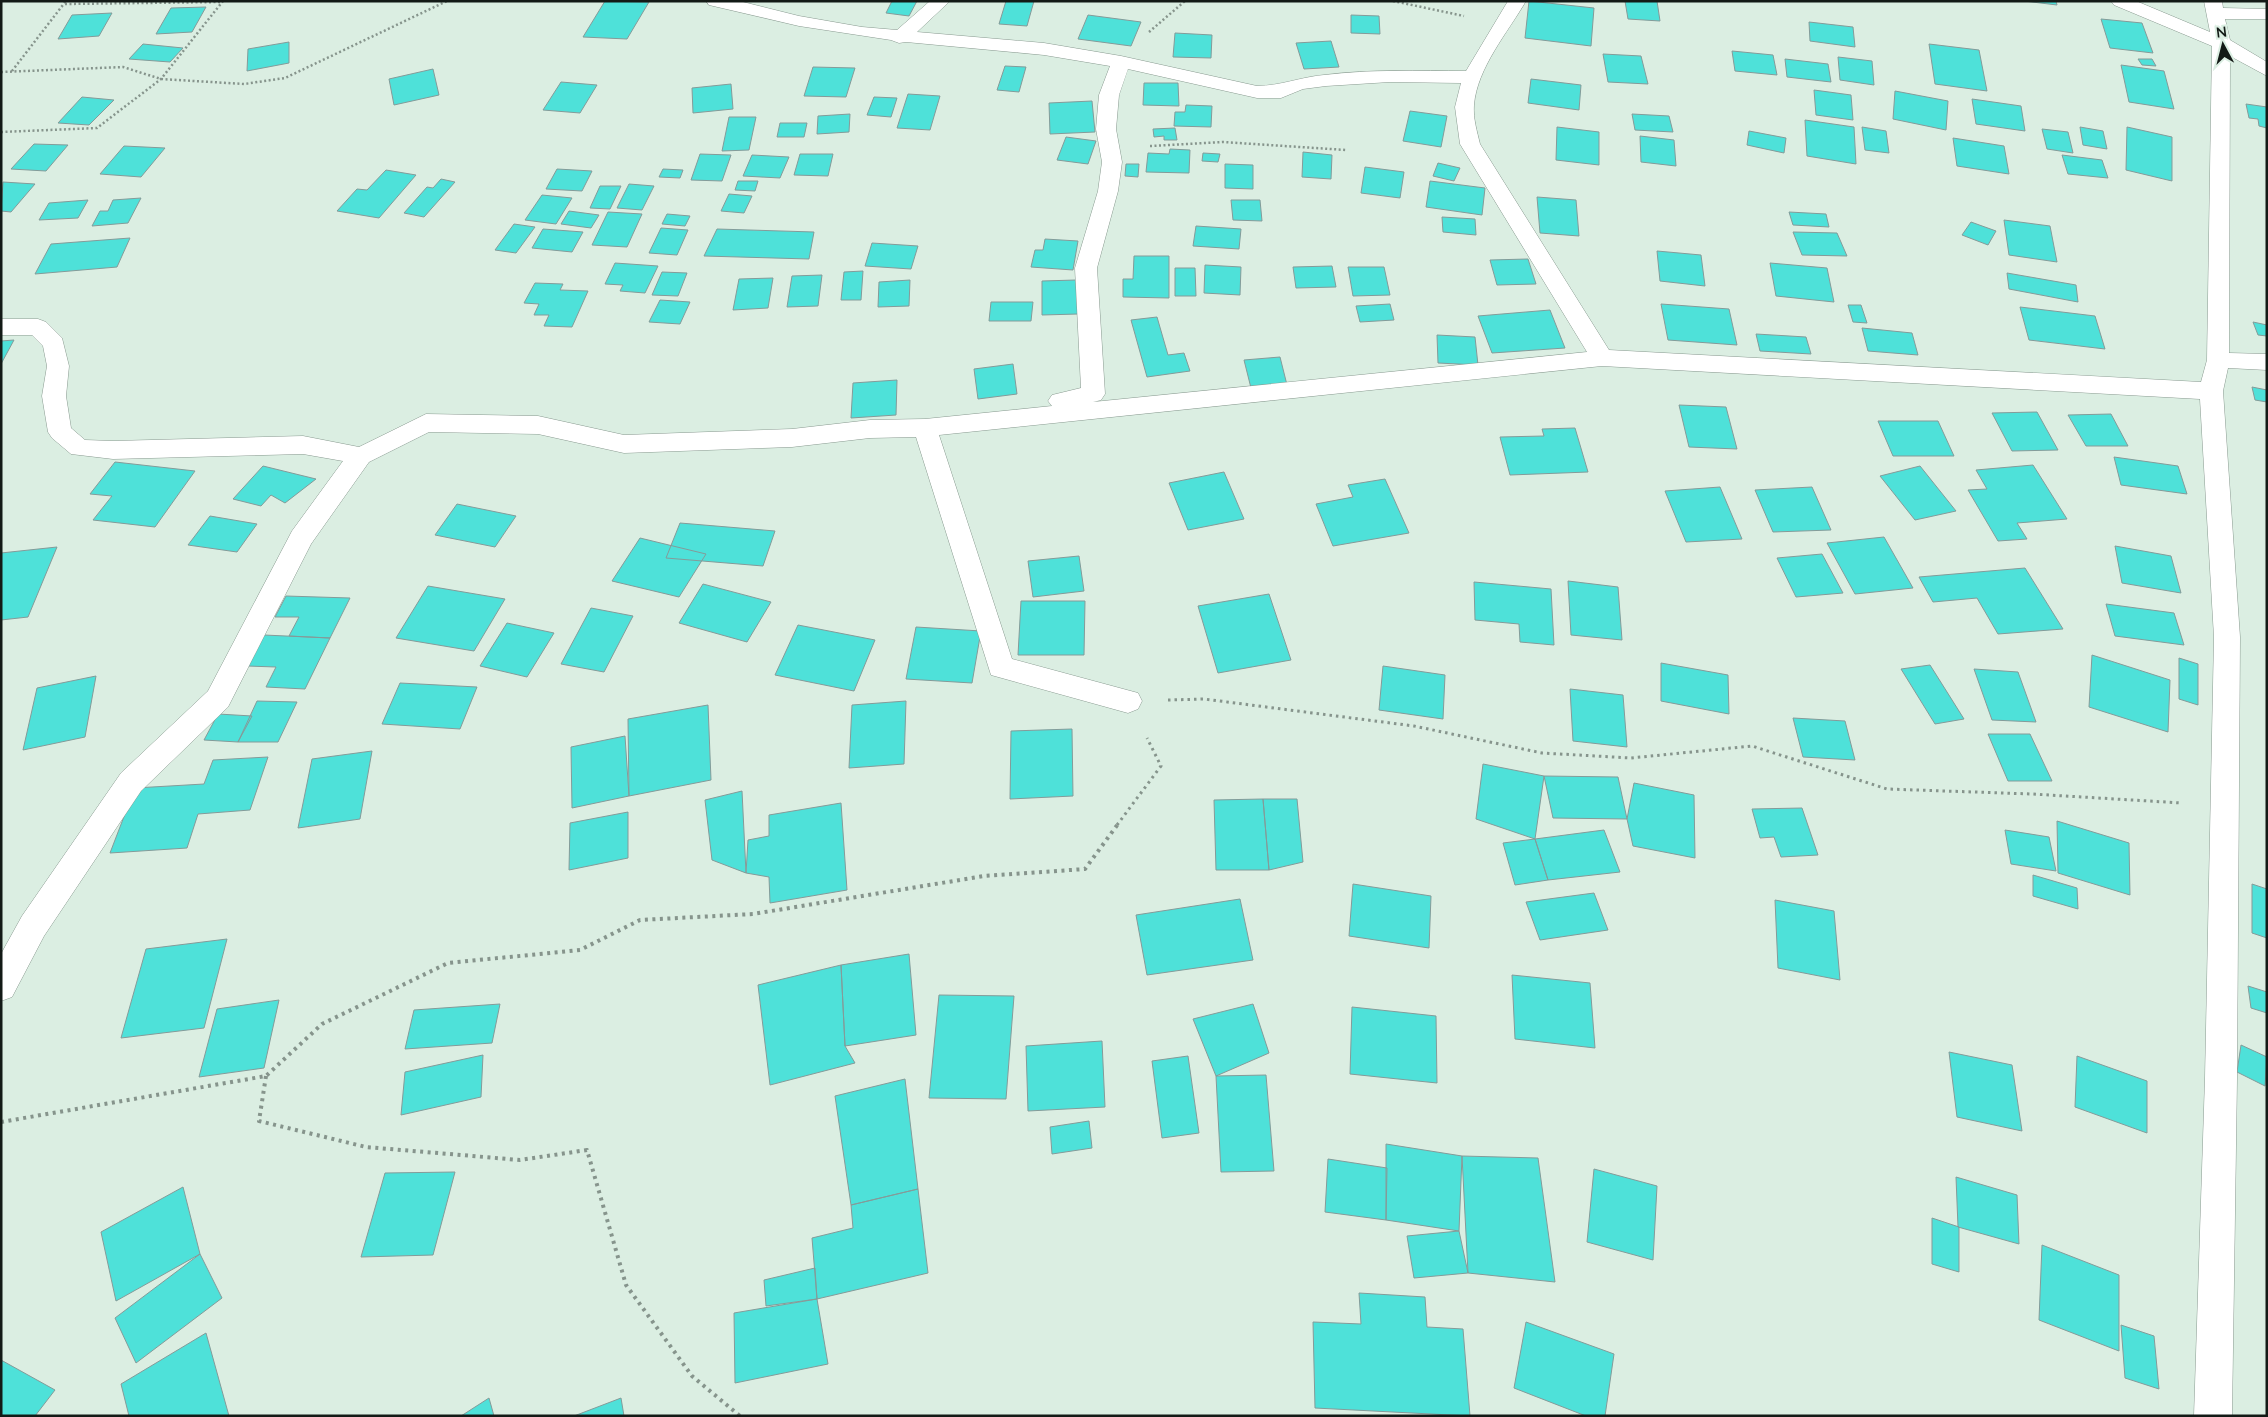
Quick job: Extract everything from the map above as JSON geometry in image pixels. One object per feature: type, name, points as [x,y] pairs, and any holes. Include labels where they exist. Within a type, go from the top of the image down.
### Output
[{"type":"street","points":[[715,1],[798,21],[899,38],[1044,49],[1121,62],[1258,92],[1281,92],[1299,84],[1326,80],[1390,76],[1473,77]]},
{"type":"street","points":[[899,38],[941,1]]},
{"type":"street","points":[[1517,1],[1504,24],[1497,32],[1473,77],[1465,101],[1464,119],[1470,144],[1602,358]]},
{"type":"street","points":[[2120,1],[2221,42],[2267,70]]},
{"type":"street","points":[[2213,1416],[2221,1078],[2227,637],[2211,391],[2218,360],[2221,42],[2214,7],[2267,14]]},
{"type":"street","points":[[925,428],[1092,394],[1086,268],[1108,191],[1112,151],[1106,129],[1109,95],[1121,62]]},
{"type":"street","points":[[1,327],[38,327],[54,344],[58,366],[54,396],[60,432],[78,448],[141,450],[303,445],[362,456]]},
{"type":"street","points":[[1,986],[33,926],[131,782],[218,699],[301,538],[334,490],[362,456],[426,423],[538,425],[624,444],[792,438],[870,429],[925,428],[1602,358],[2211,391]]},
{"type":"street","points":[[2218,360],[2267,362]]},
{"type":"street","points":[[925,428],[1001,667],[1128,701]]},
{"type":"path","points":[[1,72],[123,66],[161,79],[244,84],[285,78],[447,1]]},
{"type":"path","points":[[1393,1],[1504,24]]},
{"type":"path","points":[[12,71],[66,2],[222,2]]},
{"type":"path","points":[[1,132],[96,128],[161,79],[222,2]]},
{"type":"path","points":[[1112,151],[1181,142],[1265,144],[1346,150]]},
{"type":"path","points":[[1,1122],[266,1076],[322,1024],[448,963],[580,950],[640,920],[753,914],[861,898],[984,876],[1085,869],[1161,766],[1128,701],[1204,699],[1233,702],[1414,726],[1542,753],[1631,758],[1752,746],[1886,789],[2032,794],[2225,806]]},
{"type":"path","points":[[266,1076],[260,1121],[366,1147],[520,1160],[587,1150],[626,1285],[692,1376],[740,1416]]},
{"type":"building","points":[[605,1],[649,2],[627,39],[583,37]]},
{"type":"building","points":[[892,1],[917,1],[909,16],[886,13]]},
{"type":"building","points":[[1006,1],[1034,1],[1027,26],[999,24]]},
{"type":"building","points":[[1529,1],[1594,8],[1591,46],[1525,38]]},
{"type":"building","points":[[1625,1],[1657,1],[1660,21],[1628,19]]},
{"type":"building","points":[[2024,1],[2056,1],[2057,5]]},
{"type":"building","points":[[206,7],[192,32],[156,34],[171,8]]},
{"type":"building","points":[[112,13],[99,36],[58,39],[72,15]]},
{"type":"building","points":[[1088,15],[1141,22],[1131,46],[1078,39]]},
{"type":"building","points":[[1351,15],[1379,16],[1380,34],[1351,33]]},
{"type":"building","points":[[2101,19],[2142,23],[2153,53],[2110,48]]},
{"type":"building","points":[[1809,22],[1853,27],[1855,47],[1810,41]]},
{"type":"building","points":[[1175,33],[1212,35],[1211,58],[1173,57]]},
{"type":"building","points":[[1331,41],[1339,67],[1304,69],[1296,43]]},
{"type":"building","points":[[289,42],[289,63],[247,71],[248,49]]},
{"type":"building","points":[[143,44],[183,48],[170,62],[129,59]]},
{"type":"building","points":[[1929,44],[1979,50],[1987,91],[1935,84]]},
{"type":"building","points":[[1732,51],[1773,55],[1777,75],[1735,71]]},
{"type":"building","points":[[1603,54],[1641,56],[1648,84],[1608,82]]},
{"type":"building","points":[[1838,57],[1872,61],[1874,85],[1840,80]]},
{"type":"building","points":[[1785,59],[1828,64],[1831,82],[1787,77]]},
{"type":"building","points":[[2138,59],[2152,59],[2156,66],[2142,65]]},
{"type":"building","points":[[2121,65],[2164,71],[2174,109],[2129,102]]},
{"type":"building","points":[[1005,66],[1026,67],[1019,92],[997,90]]},
{"type":"building","points":[[813,67],[855,68],[846,97],[804,96]]},
{"type":"building","points":[[433,69],[439,95],[394,105],[389,79]]},
{"type":"building","points":[[1531,79],[1581,85],[1579,110],[1528,103]]},
{"type":"building","points":[[561,82],[597,85],[580,113],[543,110]]},
{"type":"building","points":[[1144,83],[1178,83],[1179,106],[1143,105]]},
{"type":"building","points":[[731,84],[733,109],[693,113],[692,88]]},
{"type":"building","points":[[1814,90],[1851,95],[1853,120],[1816,115]]},
{"type":"building","points":[[1895,91],[1948,101],[1946,130],[1893,119]]},
{"type":"building","points":[[908,94],[940,96],[930,130],[897,128]]},
{"type":"building","points":[[82,97],[114,100],[89,125],[58,123]]},
{"type":"building","points":[[874,97],[897,98],[891,117],[867,115]]},
{"type":"building","points":[[1972,99],[2021,106],[2025,131],[1976,124]]},
{"type":"building","points":[[1092,101],[1095,132],[1050,134],[1049,103]]},
{"type":"building","points":[[2246,104],[2267,107],[2267,128],[2259,126],[2258,119],[2249,118]]},
{"type":"building","points":[[1186,105],[1212,106],[1211,127],[1174,126],[1175,112],[1185,112]]},
{"type":"building","points":[[1410,111],[1447,116],[1441,147],[1403,141]]},
{"type":"building","points":[[850,114],[849,132],[817,134],[818,116]]},
{"type":"building","points":[[1632,114],[1669,116],[1673,132],[1635,130]]},
{"type":"building","points":[[729,117],[756,117],[749,150],[722,151]]},
{"type":"building","points":[[1805,120],[1854,127],[1856,164],[1807,156]]},
{"type":"building","points":[[780,123],[807,123],[804,137],[777,137]]},
{"type":"building","points":[[1557,127],[1599,132],[1599,165],[1556,160]]},
{"type":"building","points":[[1862,127],[1886,131],[1889,153],[1865,150]]},
{"type":"building","points":[[2080,127],[2103,131],[2107,149],[2083,145]]},
{"type":"building","points":[[2127,127],[2172,137],[2172,181],[2126,170]]},
{"type":"building","points":[[1175,128],[1177,140],[1164,140],[1164,136],[1154,137],[1153,129]]},
{"type":"building","points":[[2042,129],[2068,132],[2073,153],[2047,149]]},
{"type":"building","points":[[1749,131],[1786,138],[1784,153],[1747,145]]},
{"type":"building","points":[[1640,136],[1674,140],[1676,166],[1641,162]]},
{"type":"building","points":[[1066,137],[1096,141],[1088,164],[1057,160]]},
{"type":"building","points":[[1953,138],[2004,146],[2009,174],[1957,166]]},
{"type":"building","points":[[34,144],[68,145],[46,171],[11,169]]},
{"type":"building","points":[[124,146],[165,148],[141,177],[100,174]]},
{"type":"building","points":[[1170,149],[1190,150],[1189,173],[1146,172],[1148,153],[1169,154]]},
{"type":"building","points":[[1303,152],[1332,155],[1331,179],[1302,177]]},
{"type":"building","points":[[1203,153],[1220,154],[1218,162],[1202,161]]},
{"type":"building","points":[[700,154],[731,155],[722,181],[691,180]]},
{"type":"building","points":[[800,154],[833,154],[828,176],[794,175]]},
{"type":"building","points":[[752,155],[789,157],[780,178],[743,176]]},
{"type":"building","points":[[2062,155],[2102,160],[2108,178],[2068,174]]},
{"type":"building","points":[[1438,163],[1460,168],[1454,181],[1433,176]]},
{"type":"building","points":[[1126,164],[1139,164],[1138,177],[1125,176]]},
{"type":"building","points":[[1225,164],[1253,165],[1253,189],[1225,188]]},
{"type":"building","points":[[1365,167],[1404,172],[1400,198],[1361,193]]},
{"type":"building","points":[[557,169],[592,171],[582,191],[546,189]]},
{"type":"building","points":[[663,169],[683,170],[680,178],[659,177]]},
{"type":"building","points":[[386,170],[416,175],[379,218],[337,211],[357,189],[367,190]]},
{"type":"building","points":[[441,179],[455,182],[424,217],[404,213],[427,187],[433,188]]},
{"type":"building","points":[[738,181],[758,181],[755,191],[735,190]]},
{"type":"building","points":[[1430,181],[1485,188],[1482,215],[1426,207]]},
{"type":"building","points":[[3,182],[35,184],[11,212],[1,211]]},
{"type":"building","points":[[629,184],[654,186],[642,210],[617,208]]},
{"type":"building","points":[[600,186],[621,186],[610,209],[590,208]]},
{"type":"building","points":[[729,194],[752,196],[744,213],[721,211]]},
{"type":"building","points":[[542,195],[572,198],[556,224],[525,220]]},
{"type":"building","points":[[1537,197],[1576,200],[1579,236],[1540,233]]},
{"type":"building","points":[[141,198],[128,223],[92,226],[100,211],[108,211],[113,200]]},
{"type":"building","points":[[88,200],[78,218],[39,220],[49,203]]},
{"type":"building","points":[[1231,200],[1260,200],[1262,221],[1233,220]]},
{"type":"building","points":[[569,211],[599,215],[591,228],[561,224]]},
{"type":"building","points":[[608,212],[642,214],[627,247],[592,245]]},
{"type":"building","points":[[1789,212],[1826,214],[1829,227],[1793,225]]},
{"type":"building","points":[[667,214],[690,216],[685,226],[662,224]]},
{"type":"building","points":[[1442,217],[1475,219],[1476,235],[1443,232]]},
{"type":"building","points":[[2004,220],[2050,226],[2057,262],[2009,255]]},
{"type":"building","points":[[1971,222],[1996,231],[1988,245],[1962,235]]},
{"type":"building","points":[[514,224],[535,227],[516,253],[495,250]]},
{"type":"building","points":[[1196,226],[1241,229],[1239,249],[1193,246]]},
{"type":"building","points":[[661,228],[688,230],[677,255],[649,253]]},
{"type":"building","points":[[543,229],[583,232],[572,252],[532,248]]},
{"type":"building","points":[[717,229],[814,232],[809,259],[704,256]]},
{"type":"building","points":[[1793,232],[1837,233],[1847,256],[1802,255]]},
{"type":"building","points":[[130,238],[117,267],[35,274],[51,244]]},
{"type":"building","points":[[1045,239],[1078,241],[1073,270],[1031,267],[1035,250],[1043,250]]},
{"type":"building","points":[[872,243],[918,246],[911,269],[865,266]]},
{"type":"building","points":[[1657,251],[1701,255],[1705,286],[1660,281]]},
{"type":"building","points":[[1134,256],[1169,256],[1169,298],[1123,297],[1123,279],[1133,279]]},
{"type":"building","points":[[1528,259],[1536,284],[1497,285],[1490,260]]},
{"type":"building","points":[[615,263],[658,266],[645,293],[620,291],[623,285],[605,284]]},
{"type":"building","points":[[1770,263],[1827,268],[1834,302],[1776,296]]},
{"type":"building","points":[[1205,265],[1241,267],[1240,295],[1204,293]]},
{"type":"building","points":[[1332,266],[1336,287],[1296,288],[1293,267]]},
{"type":"building","points":[[1348,267],[1384,267],[1390,295],[1353,296]]},
{"type":"building","points":[[1175,268],[1195,268],[1196,296],[1175,296]]},
{"type":"building","points":[[863,271],[861,300],[841,300],[844,272]]},
{"type":"building","points":[[662,272],[687,273],[678,296],[652,295]]},
{"type":"building","points":[[2007,273],[2076,285],[2078,302],[2009,289]]},
{"type":"building","points":[[822,275],[818,306],[787,307],[792,276]]},
{"type":"building","points":[[773,278],[768,308],[733,310],[739,279]]},
{"type":"building","points":[[910,280],[909,306],[878,307],[879,282]]},
{"type":"building","points":[[1076,280],[1078,314],[1042,315],[1042,281]]},
{"type":"building","points":[[535,283],[563,284],[560,290],[588,291],[572,327],[544,326],[549,315],[534,315],[539,304],[524,303]]},
{"type":"building","points":[[660,300],[690,302],[680,324],[649,322]]},
{"type":"building","points":[[991,302],[1033,302],[1031,321],[989,321]]},
{"type":"building","points":[[1390,304],[1394,320],[1360,322],[1356,306]]},
{"type":"building","points":[[1661,304],[1729,309],[1737,345],[1668,340]]},
{"type":"building","points":[[1848,305],[1861,305],[1867,323],[1853,322]]},
{"type":"building","points":[[2020,307],[2095,316],[2105,349],[2029,340]]},
{"type":"building","points":[[1550,310],[1565,348],[1492,353],[1478,316]]},
{"type":"building","points":[[1157,317],[1168,355],[1184,353],[1190,371],[1147,377],[1131,320]]},
{"type":"building","points":[[2253,322],[2267,325],[2267,336],[2258,335]]},
{"type":"building","points":[[1862,328],[1912,333],[1918,355],[1868,351]]},
{"type":"building","points":[[1756,334],[1806,337],[1811,354],[1760,351]]},
{"type":"building","points":[[1437,335],[1475,337],[1478,365],[1438,363]]},
{"type":"building","points":[[14,340],[1,364],[1,341]]},
{"type":"building","points":[[1280,357],[1287,385],[1251,388],[1244,360]]},
{"type":"building","points":[[1013,364],[1017,394],[978,399],[974,369]]},
{"type":"building","points":[[897,380],[896,415],[851,418],[853,383]]},
{"type":"building","points":[[2252,387],[2267,390],[2267,402],[2255,400]]},
{"type":"building","points":[[1679,405],[1726,407],[1737,449],[1689,447]]},
{"type":"building","points":[[2037,412],[2058,450],[2012,451],[1992,413]]},
{"type":"building","points":[[2111,414],[2128,446],[2086,446],[2068,415]]},
{"type":"building","points":[[1878,421],[1938,421],[1954,456],[1893,456]]},
{"type":"building","points":[[1575,428],[1588,472],[1510,475],[1500,437],[1544,436],[1542,429]]},
{"type":"building","points":[[2114,457],[2178,466],[2187,494],[2121,485]]},
{"type":"building","points":[[115,462],[195,471],[155,527],[93,520],[112,496],[90,494]]},
{"type":"building","points":[[2033,465],[2067,519],[2017,523],[2027,539],[1998,541],[1968,490],[1987,489],[1976,470]]},
{"type":"building","points":[[263,466],[316,479],[285,503],[271,495],[261,506],[233,499]]},
{"type":"building","points":[[1920,466],[1956,511],[1915,520],[1880,476]]},
{"type":"building","points":[[1224,472],[1244,519],[1188,530],[1169,483]]},
{"type":"building","points":[[1385,479],[1409,533],[1333,546],[1316,504],[1353,497],[1348,485]]},
{"type":"building","points":[[1720,487],[1742,539],[1686,542],[1665,491]]},
{"type":"building","points":[[1812,487],[1831,530],[1773,532],[1755,490]]},
{"type":"building","points":[[457,504],[516,516],[495,547],[435,535]]},
{"type":"building","points":[[210,516],[257,524],[237,552],[188,545]]},
{"type":"building","points":[[680,523],[775,531],[763,566],[666,558]]},
{"type":"building","points":[[1884,537],[1913,588],[1855,594],[1827,543]]},
{"type":"building","points":[[640,538],[706,554],[679,597],[612,581]]},
{"type":"building","points":[[2115,546],[2171,556],[2181,593],[2122,583]]},
{"type":"building","points":[[57,547],[28,617],[1,620],[1,553]]},
{"type":"building","points":[[1822,554],[1843,593],[1796,597],[1777,558]]},
{"type":"building","points":[[1079,556],[1084,591],[1033,597],[1028,561]]},
{"type":"building","points":[[2025,568],[2063,629],[1998,634],[1977,598],[1933,602],[1919,577]]},
{"type":"building","points":[[1568,581],[1618,587],[1622,640],[1571,635]]},
{"type":"building","points":[[1474,582],[1551,589],[1554,645],[1520,642],[1519,624],[1475,620]]},
{"type":"building","points":[[703,584],[771,602],[747,642],[679,623]]},
{"type":"building","points":[[428,586],[505,599],[474,651],[396,638]]},
{"type":"building","points":[[1269,594],[1291,660],[1218,673],[1198,606]]},
{"type":"building","points":[[286,596],[350,598],[330,638],[289,636],[299,617],[275,617]]},
{"type":"building","points":[[1021,601],[1085,601],[1084,655],[1018,655]]},
{"type":"building","points":[[2106,604],[2174,613],[2184,645],[2115,636]]},
{"type":"building","points":[[591,608],[633,616],[604,672],[561,664]]},
{"type":"building","points":[[507,623],[554,633],[527,677],[480,666]]},
{"type":"building","points":[[798,625],[875,640],[854,691],[775,675]]},
{"type":"building","points":[[916,627],[981,631],[972,683],[906,679]]},
{"type":"building","points":[[264,635],[330,638],[305,689],[266,687],[276,667],[247,666]]},
{"type":"building","points":[[2092,655],[2170,680],[2168,732],[2089,707]]},
{"type":"building","points":[[2179,658],[2198,664],[2198,705],[2179,699]]},
{"type":"building","points":[[1661,663],[1728,675],[1729,714],[1661,701]]},
{"type":"building","points":[[1930,665],[1964,719],[1935,724],[1901,669]]},
{"type":"building","points":[[1383,666],[1445,675],[1443,719],[1379,710]]},
{"type":"building","points":[[1974,669],[2018,672],[2036,722],[1992,720]]},
{"type":"building","points":[[96,676],[85,737],[23,750],[37,688]]},
{"type":"building","points":[[400,683],[477,687],[460,729],[382,724]]},
{"type":"building","points":[[1570,689],[1623,695],[1627,747],[1573,741]]},
{"type":"building","points":[[257,701],[297,702],[278,742],[238,742]]},
{"type":"building","points":[[906,701],[904,764],[849,768],[852,705]]},
{"type":"building","points":[[708,705],[711,780],[629,796],[628,719]]},
{"type":"building","points":[[218,714],[252,716],[238,742],[204,740]]},
{"type":"building","points":[[1793,718],[1845,721],[1855,760],[1803,757]]},
{"type":"building","points":[[1072,729],[1073,796],[1010,799],[1011,731]]},
{"type":"building","points":[[1988,734],[2030,734],[2052,781],[2008,781]]},
{"type":"building","points":[[625,736],[629,796],[572,808],[571,747]]},
{"type":"building","points":[[372,751],[360,819],[298,828],[312,759]]},
{"type":"building","points":[[268,757],[250,810],[198,814],[187,848],[110,853],[135,788],[204,784],[213,760]]},
{"type":"building","points":[[1483,764],[1544,776],[1535,839],[1476,819]]},
{"type":"building","points":[[1544,776],[1618,777],[1627,819],[1553,818]]},
{"type":"building","points":[[1634,783],[1694,795],[1695,858],[1633,846],[1627,819]]},
{"type":"building","points":[[742,791],[746,873],[712,860],[705,800]]},
{"type":"building","points":[[1263,799],[1269,870],[1216,870],[1214,800]]},
{"type":"building","points":[[1263,799],[1297,799],[1303,862],[1269,870]]},
{"type":"building","points":[[841,803],[847,890],[770,903],[769,877],[746,873],[748,840],[769,836],[769,815]]},
{"type":"building","points":[[1802,808],[1818,855],[1781,857],[1774,837],[1760,838],[1752,809]]},
{"type":"building","points":[[628,812],[628,858],[569,870],[570,823]]},
{"type":"building","points":[[2057,821],[2129,843],[2130,895],[2058,873]]},
{"type":"building","points":[[1604,830],[1620,872],[1548,880],[1535,839]]},
{"type":"building","points":[[2005,830],[2049,837],[2056,871],[2011,864]]},
{"type":"building","points":[[1535,839],[1548,880],[1515,885],[1503,843]]},
{"type":"building","points":[[2033,875],[2077,888],[2078,909],[2033,896]]},
{"type":"building","points":[[1353,884],[1431,896],[1429,948],[1349,936]]},
{"type":"building","points":[[2252,884],[2267,889],[2267,938],[2252,933]]},
{"type":"building","points":[[1594,893],[1608,930],[1540,940],[1526,902]]},
{"type":"building","points":[[1240,899],[1253,960],[1147,975],[1136,915]]},
{"type":"building","points":[[1775,900],[1834,911],[1840,980],[1778,968]]},
{"type":"building","points":[[227,939],[204,1028],[121,1038],[146,949]]},
{"type":"building","points":[[909,954],[916,1035],[845,1046],[841,965]]},
{"type":"building","points":[[841,965],[845,1046],[855,1063],[770,1085],[758,985]]},
{"type":"building","points":[[1512,975],[1590,983],[1595,1048],[1515,1039]]},
{"type":"building","points":[[2248,986],[2267,992],[2267,1013],[2251,1008]]},
{"type":"building","points":[[939,995],[1014,996],[1006,1099],[929,1098]]},
{"type":"building","points":[[279,1000],[264,1068],[199,1077],[217,1009]]},
{"type":"building","points":[[500,1004],[492,1043],[405,1049],[414,1010]]},
{"type":"building","points":[[1253,1004],[1269,1053],[1216,1076],[1193,1019]]},
{"type":"building","points":[[1352,1007],[1436,1016],[1437,1083],[1350,1074]]},
{"type":"building","points":[[1102,1041],[1105,1107],[1028,1111],[1026,1046]]},
{"type":"building","points":[[2241,1045],[2267,1057],[2265,1086],[2237,1072]]},
{"type":"building","points":[[1949,1052],[2012,1065],[2022,1131],[1957,1117]]},
{"type":"building","points":[[483,1055],[481,1097],[401,1115],[405,1072]]},
{"type":"building","points":[[1188,1056],[1199,1133],[1162,1138],[1152,1061]]},
{"type":"building","points":[[2077,1056],[2147,1081],[2147,1133],[2075,1107]]},
{"type":"building","points":[[1266,1075],[1274,1171],[1221,1172],[1216,1076]]},
{"type":"building","points":[[905,1079],[918,1189],[851,1205],[835,1096]]},
{"type":"building","points":[[1089,1121],[1092,1148],[1052,1154],[1050,1127]]},
{"type":"building","points":[[1386,1144],[1462,1156],[1459,1231],[1386,1220]]},
{"type":"building","points":[[1462,1156],[1538,1158],[1555,1282],[1468,1273]]},
{"type":"building","points":[[1328,1159],[1387,1168],[1386,1220],[1325,1212]]},
{"type":"building","points":[[1594,1169],[1657,1186],[1653,1260],[1587,1242]]},
{"type":"building","points":[[455,1172],[433,1255],[361,1257],[385,1173]]},
{"type":"building","points":[[1956,1177],[2017,1195],[2019,1244],[1958,1227]]},
{"type":"building","points":[[183,1187],[200,1254],[116,1301],[101,1232]]},
{"type":"building","points":[[918,1189],[928,1273],[817,1299],[812,1238],[853,1228],[851,1205]]},
{"type":"building","points":[[1932,1218],[1959,1227],[1959,1272],[1932,1264]]},
{"type":"building","points":[[1459,1231],[1468,1273],[1414,1278],[1407,1236]]},
{"type":"building","points":[[2042,1245],[2119,1275],[2119,1351],[2039,1320]]},
{"type":"building","points":[[200,1254],[222,1298],[136,1363],[115,1318]]},
{"type":"building","points":[[815,1268],[817,1299],[766,1306],[764,1280]]},
{"type":"building","points":[[1359,1293],[1425,1297],[1427,1327],[1463,1329],[1470,1416],[1315,1408],[1313,1322],[1361,1324]]},
{"type":"building","points":[[817,1299],[828,1364],[735,1383],[734,1313]]},
{"type":"building","points":[[1526,1322],[1614,1354],[1605,1416],[1586,1416],[1514,1388]]},
{"type":"building","points":[[2121,1325],[2154,1336],[2159,1389],[2125,1378]]},
{"type":"building","points":[[206,1333],[229,1416],[129,1416],[121,1384]]},
{"type":"building","points":[[1,1360],[55,1390],[35,1416],[1,1416]]},
{"type":"building","points":[[489,1398],[494,1416],[461,1416]]},
{"type":"building","points":[[621,1398],[624,1416],[574,1416]]}]
